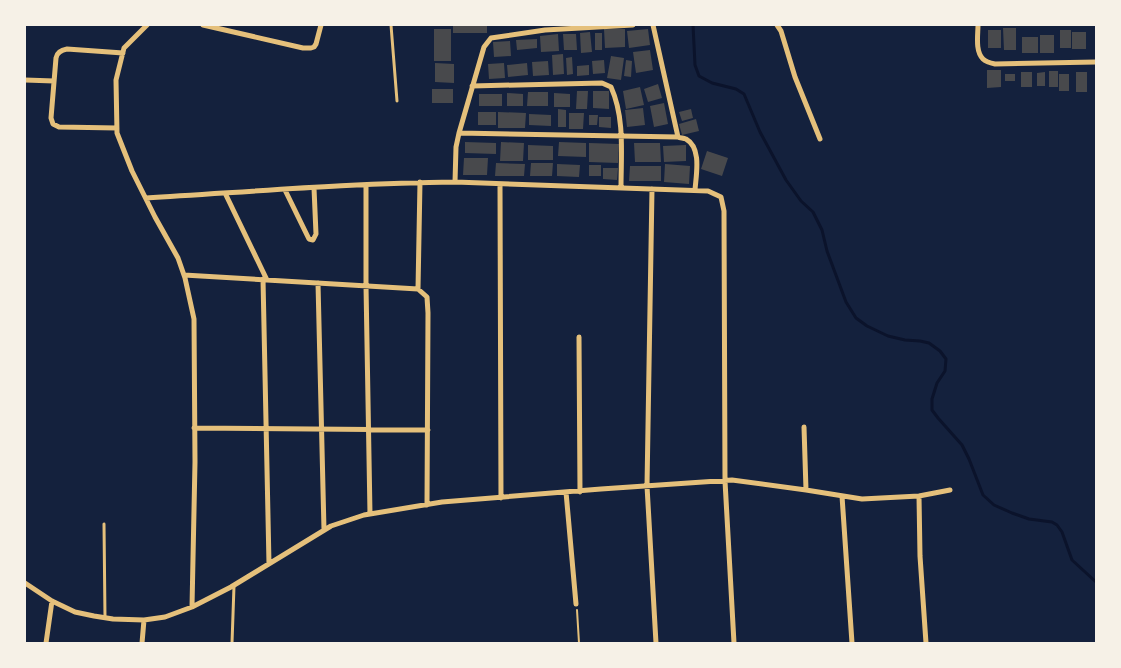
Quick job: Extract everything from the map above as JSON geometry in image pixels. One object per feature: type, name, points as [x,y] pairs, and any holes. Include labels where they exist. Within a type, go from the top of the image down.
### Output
[{"type":"street","points":[[147,25],[124,48],[116,80],[117,133],[132,171],[178,258],[194,319],[192,607]]},
{"type":"street","points":[[203,25],[303,48],[311,48],[316,44],[321,25]]},
{"type":"street","points":[[454,182],[459,132],[484,47],[491,38],[545,27],[633,25]]},
{"type":"street","points":[[653,25],[678,137]]},
{"type":"street","points":[[777,25],[781,31],[795,77],[820,139]]},
{"type":"street","points":[[978,25],[978,48],[980,55],[987,62],[994,64],[1096,62]]},
{"type":"street","points":[[117,128],[55,126],[53,124],[51,118],[56,54],[63,50],[123,52]]},
{"type":"street","points":[[25,80],[54,82]]},
{"type":"street","points":[[472,86],[602,83],[611,87],[616,98],[622,136],[621,188]]},
{"type":"street","points":[[459,132],[678,137],[687,140],[694,148],[696,156],[695,190]]},
{"type":"street","points":[[146,198],[420,182],[695,190],[708,191],[721,197],[724,211],[725,481],[734,643]]},
{"type":"street","points":[[418,289],[420,182]]},
{"type":"street","points":[[500,184],[501,498]]},
{"type":"street","points":[[366,185],[370,514]]},
{"type":"street","points":[[285,190],[307,235],[312,240],[316,234],[314,188]]},
{"type":"street","points":[[652,189],[647,486],[656,643]]},
{"type":"street","points":[[225,193],[265,280],[269,564]]},
{"type":"street","points":[[184,275],[418,289],[425,294],[428,299],[428,505]]},
{"type":"street","points":[[318,283],[324,530]]},
{"type":"street","points":[[579,337],[580,492]]},
{"type":"street","points":[[804,427],[806,490]]},
{"type":"street","points":[[194,428],[428,430]]},
{"type":"street","points":[[25,583],[52,601],[75,612],[105,618],[144,620],[165,617],[192,607],[234,585],[331,526],[364,515],[442,502],[732,480],[862,499],[919,496],[950,490]]},
{"type":"street","points":[[566,492],[576,604]]},
{"type":"street","points":[[842,496],[852,643]]},
{"type":"street","points":[[919,496],[920,556],[926,643]]},
{"type":"street","points":[[46,643],[52,601]]},
{"type":"street","points":[[142,643],[144,620]]},
{"type":"lane","points":[[391,25],[397,101]]},
{"type":"lane","points":[[104,524],[105,618]]},
{"type":"lane","points":[[232,643],[234,585]]},
{"type":"path","points":[[576,604],[579,643]]},
{"type":"building","points":[[453,25],[487,25],[487,33],[453,33]]},
{"type":"building","points":[[1003,28],[1016,28],[1016,50],[1004,50]]},
{"type":"building","points":[[434,29],[451,29],[451,61],[434,61]]},
{"type":"building","points":[[604,29],[625,29],[625,47],[605,48]]},
{"type":"building","points":[[648,29],[650,45],[629,48],[627,31]]},
{"type":"building","points":[[988,30],[1001,30],[1001,48],[988,48]]},
{"type":"building","points":[[1060,30],[1071,30],[1071,48],[1060,48]]},
{"type":"building","points":[[590,32],[592,52],[581,53],[580,33]]},
{"type":"building","points":[[1072,32],[1086,32],[1086,49],[1072,49]]},
{"type":"building","points":[[595,33],[602,33],[602,50],[595,50]]},
{"type":"building","points":[[558,34],[559,51],[541,52],[540,36]]},
{"type":"building","points":[[563,34],[576,34],[577,50],[564,50]]},
{"type":"building","points":[[1040,35],[1054,35],[1054,53],[1040,53]]},
{"type":"building","points":[[1022,37],[1038,37],[1038,53],[1022,53]]},
{"type":"building","points":[[537,39],[537,48],[517,50],[516,40]]},
{"type":"building","points":[[510,41],[511,56],[494,57],[493,42]]},
{"type":"building","points":[[650,50],[653,70],[636,73],[633,52]]},
{"type":"building","points":[[563,54],[564,74],[553,75],[552,55]]},
{"type":"building","points":[[611,56],[624,58],[621,80],[607,78]]},
{"type":"building","points":[[572,57],[573,74],[567,75],[566,58]]},
{"type":"building","points":[[604,60],[605,73],[593,74],[592,61]]},
{"type":"building","points":[[626,60],[632,61],[631,77],[624,76]]},
{"type":"building","points":[[548,61],[549,75],[533,76],[532,62]]},
{"type":"building","points":[[435,63],[454,64],[454,83],[435,82]]},
{"type":"building","points":[[504,63],[505,78],[489,79],[488,64]]},
{"type":"building","points":[[527,63],[528,75],[508,77],[507,65]]},
{"type":"building","points":[[589,65],[589,75],[577,76],[577,66]]},
{"type":"building","points":[[987,70],[1001,70],[1001,87],[987,88]]},
{"type":"building","points":[[1049,71],[1058,71],[1058,87],[1049,87]]},
{"type":"building","points":[[1021,72],[1032,72],[1032,87],[1021,87]]},
{"type":"building","points":[[1045,72],[1045,86],[1037,86],[1037,73]]},
{"type":"building","points":[[1076,72],[1087,72],[1087,92],[1076,92]]},
{"type":"building","points":[[1005,74],[1015,74],[1015,81],[1005,81]]},
{"type":"building","points":[[1059,74],[1069,74],[1069,91],[1059,91]]},
{"type":"building","points":[[658,84],[662,98],[648,102],[644,89]]},
{"type":"building","points":[[640,87],[644,105],[626,109],[623,91]]},
{"type":"building","points":[[432,89],[453,89],[453,103],[432,103]]},
{"type":"building","points":[[577,91],[588,91],[587,109],[576,109]]},
{"type":"building","points":[[593,91],[609,91],[609,109],[593,108]]},
{"type":"building","points":[[528,92],[548,92],[548,106],[527,106]]},
{"type":"building","points":[[507,93],[523,94],[523,106],[507,106]]},
{"type":"building","points":[[554,93],[570,94],[570,107],[554,107]]},
{"type":"building","points":[[479,94],[502,94],[502,106],[479,106]]},
{"type":"building","points":[[664,103],[668,124],[654,127],[650,106]]},
{"type":"building","points":[[643,108],[645,125],[627,127],[625,110]]},
{"type":"building","points":[[558,109],[566,110],[566,127],[558,127]]},
{"type":"building","points":[[691,109],[693,118],[682,121],[679,112]]},
{"type":"building","points":[[478,112],[496,112],[496,125],[478,125]]},
{"type":"building","points":[[498,112],[526,113],[525,128],[498,128]]},
{"type":"building","points":[[569,113],[584,113],[583,129],[569,129]]},
{"type":"building","points":[[529,114],[551,115],[551,126],[529,125]]},
{"type":"building","points":[[589,115],[598,115],[597,125],[589,125]]},
{"type":"building","points":[[599,117],[611,117],[611,128],[599,127]]},
{"type":"building","points":[[696,119],[699,131],[682,135],[679,124]]},
{"type":"building","points":[[465,142],[496,143],[496,154],[465,153]]},
{"type":"building","points":[[501,142],[524,143],[523,161],[500,161]]},
{"type":"building","points":[[559,142],[586,143],[586,157],[558,156]]},
{"type":"building","points":[[589,143],[619,144],[618,163],[589,162]]},
{"type":"building","points":[[634,143],[660,143],[661,162],[635,162]]},
{"type":"building","points":[[528,145],[553,146],[553,160],[528,160]]},
{"type":"building","points":[[686,145],[686,161],[664,162],[663,146]]},
{"type":"building","points":[[707,151],[728,158],[722,176],[701,169]]},
{"type":"building","points":[[464,158],[488,158],[487,175],[463,175]]},
{"type":"building","points":[[496,163],[525,164],[524,176],[495,176]]},
{"type":"building","points":[[531,163],[553,163],[552,176],[530,176]]},
{"type":"building","points":[[557,164],[580,165],[579,177],[557,176]]},
{"type":"building","points":[[665,164],[690,166],[689,184],[664,182]]},
{"type":"building","points":[[589,165],[601,165],[601,176],[589,176]]},
{"type":"building","points":[[630,166],[661,166],[661,181],[629,181]]},
{"type":"building","points":[[603,168],[618,168],[617,180],[603,179]]},
{"type":"waterway","points":[[693,25],[695,65],[699,76],[712,83],[736,89],[744,94],[760,132],[786,180],[801,201],[813,212],[822,230],[827,251],[846,302],[856,318],[867,326],[888,336],[929,343],[940,351],[946,359],[945,371],[937,383],[932,399],[932,410],[962,445],[983,495],[994,505],[1012,513],[1029,519],[1052,522],[1057,525],[1062,532],[1072,560],[1096,582]]}]
